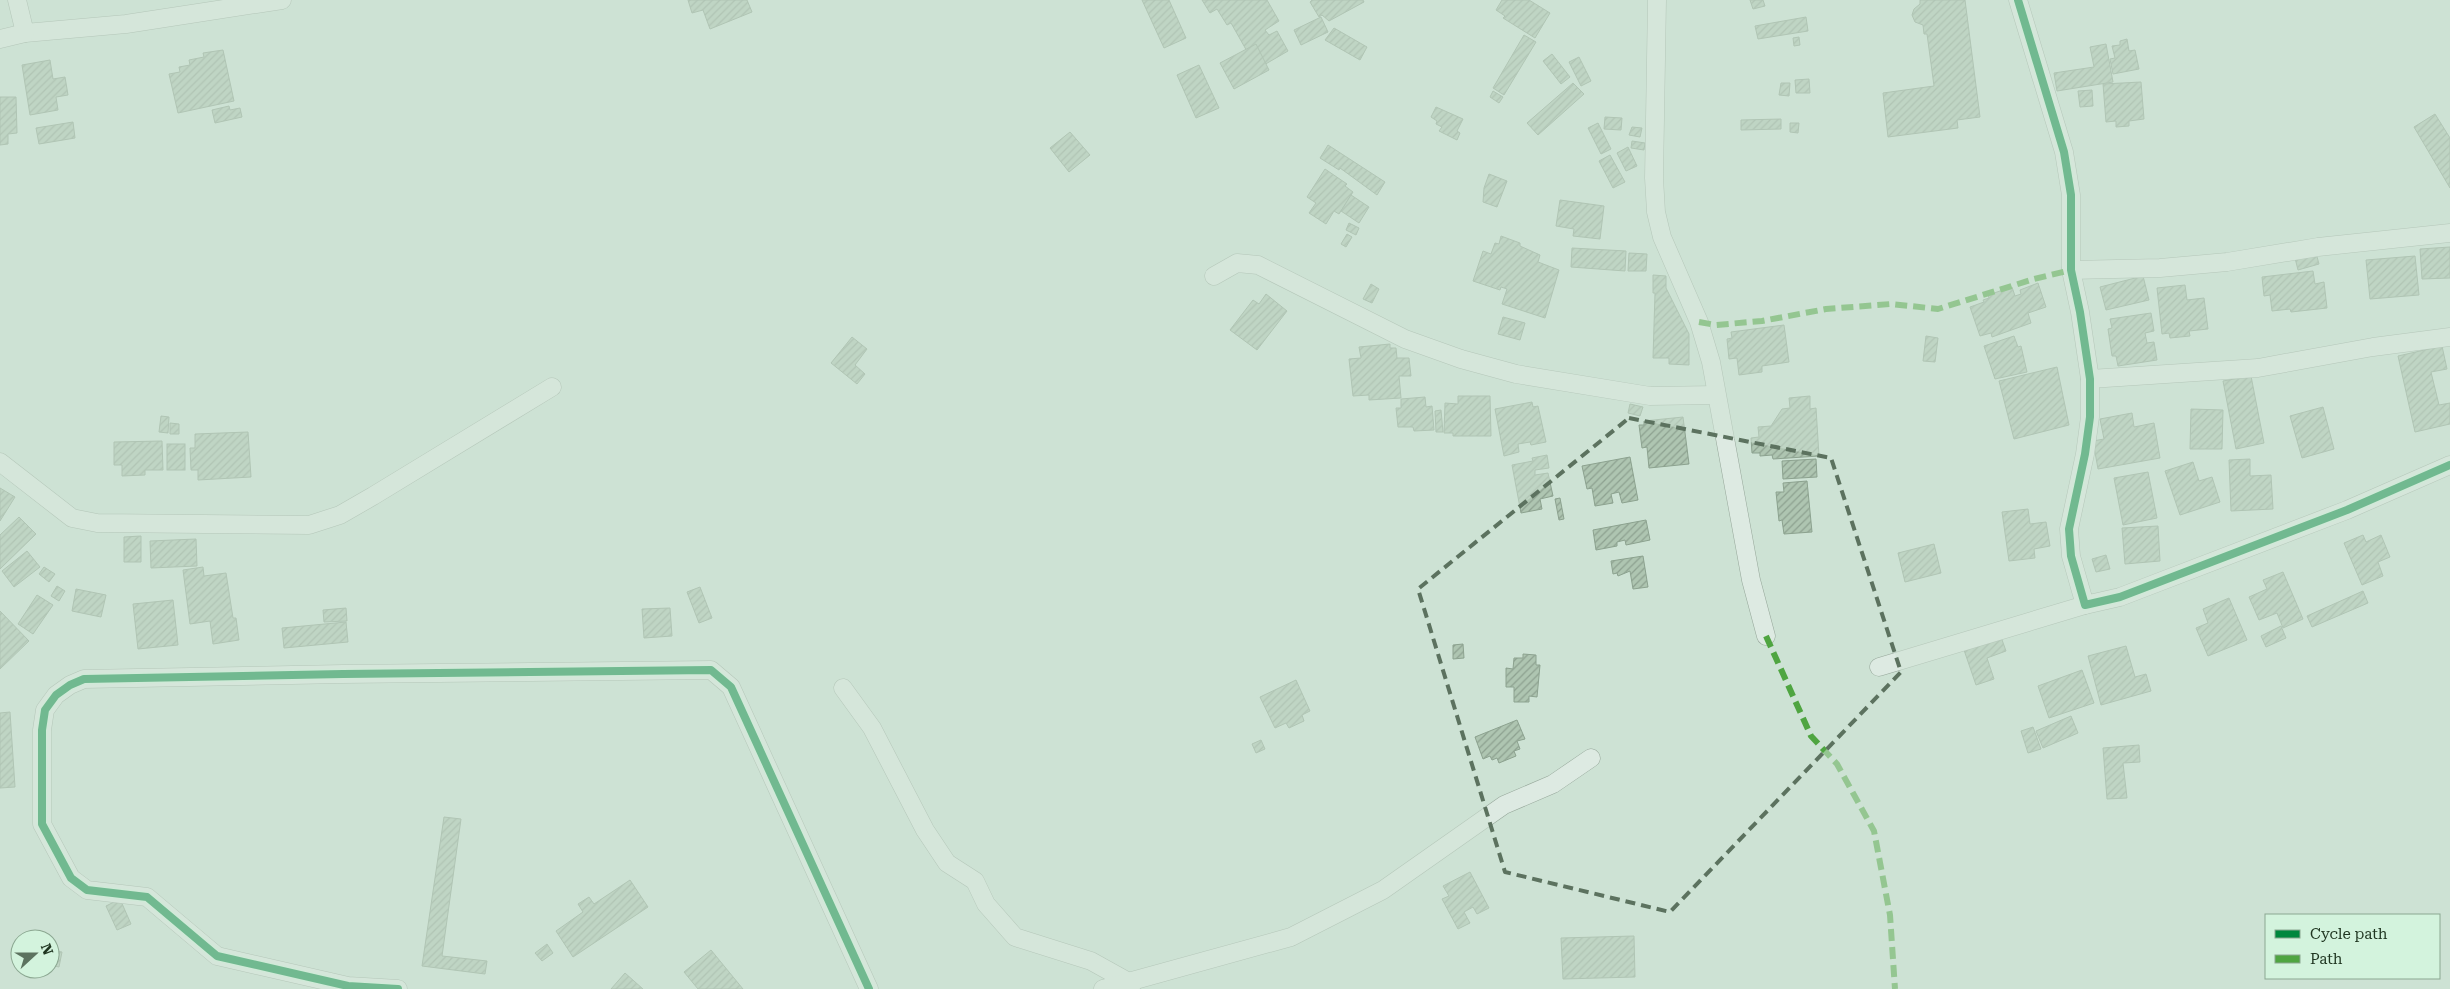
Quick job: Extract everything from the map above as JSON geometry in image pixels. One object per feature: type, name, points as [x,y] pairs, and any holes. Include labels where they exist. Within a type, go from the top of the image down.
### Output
[{"type":"street","points":[[17,0],[25,33]]},
{"type":"street","points":[[0,39],[25,33],[126,24],[282,0]]},
{"type":"street","points":[[1657,0],[1654,178],[1656,212],[1662,237],[1699,322],[1711,362],[1751,580],[1766,636]]},
{"type":"street","points":[[2018,0],[2064,152],[2071,195],[2071,270],[2080,312],[2090,379],[2090,417],[2085,454],[2069,528],[2071,556],[2085,606]]},
{"type":"street","points":[[2071,270],[2160,268],[2227,262],[2318,247],[2450,233]]},
{"type":"street","points":[[1214,276],[1237,263],[1258,265],[1405,338],[1461,359],[1516,374],[1650,396],[1716,395]]},
{"type":"street","points":[[2090,379],[2258,368],[2373,347],[2450,337]]},
{"type":"street","points":[[0,462],[72,518],[97,523],[309,525],[340,515],[552,387]]},
{"type":"street","points":[[1879,667],[2120,597],[2329,517],[2450,465]]},
{"type":"street","points":[[398,989],[348,986],[217,956],[147,897],[87,890],[72,878],[42,824],[42,730],[45,710],[56,695],[70,685],[84,679],[711,670],[731,688],[869,989]]},
{"type":"street","points":[[843,688],[872,728],[925,830],[947,863],[975,881],[986,904],[1015,937],[1091,961],[1130,985]]},
{"type":"street","points":[[1103,989],[1130,985],[1291,937],[1383,890],[1504,805],[1553,784],[1592,758]]},
{"type":"highlighted area","points":[[1629,418],[1831,458],[1901,672],[1670,912],[1505,872],[1418,589]]},
{"type":"building","points":[[688,0],[747,0],[752,12],[710,29],[703,10],[692,13]]},
{"type":"building","points":[[1142,0],[1169,0],[1186,38],[1164,48]]},
{"type":"building","points":[[1202,0],[1267,0],[1279,21],[1265,30],[1269,35],[1277,31],[1288,51],[1257,69],[1231,23],[1227,25],[1217,9],[1210,13]]},
{"type":"building","points":[[1312,0],[1363,0],[1364,2],[1329,21],[1322,15],[1319,17],[1310,2]]},
{"type":"building","points":[[1502,0],[1529,0],[1550,13],[1535,38],[1503,18],[1505,16],[1496,10]]},
{"type":"building","points":[[1750,0],[1763,0],[1765,6],[1753,9]]},
{"type":"building","points":[[1920,0],[1965,0],[1980,117],[1957,120],[1958,128],[1888,137],[1883,93],[1934,86],[1927,34],[1924,34],[1923,25],[1915,22],[1912,15],[1914,9],[1920,4]]},
{"type":"building","points":[[1321,17],[1328,32],[1301,45],[1294,30]]},
{"type":"building","points":[[1806,17],[1808,31],[1758,39],[1755,26]]},
{"type":"building","points":[[1334,28],[1367,47],[1360,60],[1325,40]]},
{"type":"building","points":[[1524,35],[1536,42],[1504,95],[1493,88]]},
{"type":"building","points":[[1799,37],[1800,45],[1794,46],[1793,38]]},
{"type":"building","points":[[2127,39],[2129,51],[2135,50],[2139,69],[2113,74],[2110,59],[2115,58],[2112,46],[2120,45],[2120,41]]},
{"type":"building","points":[[1256,44],[1269,70],[1234,89],[1220,63]]},
{"type":"building","points":[[2106,44],[2113,82],[2057,91],[2054,73],[2094,67],[2090,47]]},
{"type":"building","points":[[223,50],[234,101],[178,113],[169,74],[180,72],[179,67],[190,65],[189,60],[204,57],[203,53]]},
{"type":"building","points":[[1552,54],[1570,77],[1561,84],[1543,61]]},
{"type":"building","points":[[1579,57],[1591,81],[1581,86],[1569,62]]},
{"type":"building","points":[[50,60],[53,79],[65,77],[68,95],[56,97],[58,110],[30,115],[22,65]]},
{"type":"building","points":[[1199,65],[1219,108],[1196,118],[1177,75]]},
{"type":"building","points":[[1809,79],[1810,93],[1796,93],[1795,80]]},
{"type":"building","points":[[2141,82],[2144,119],[2129,121],[2129,126],[2116,127],[2116,121],[2106,122],[2103,84]]},
{"type":"building","points":[[1573,83],[1584,94],[1538,135],[1527,123]]},
{"type":"building","points":[[1781,83],[1790,83],[1789,96],[1779,95]]},
{"type":"building","points":[[2092,90],[2093,106],[2080,107],[2078,91]]},
{"type":"building","points":[[1493,91],[1503,97],[1499,103],[1490,97]]},
{"type":"building","points":[[0,97],[16,97],[17,133],[8,134],[8,144],[0,145]]},
{"type":"building","points":[[229,106],[230,110],[240,108],[242,117],[215,123],[212,110]]},
{"type":"building","points":[[1436,107],[1463,119],[1457,131],[1460,133],[1457,140],[1439,131],[1442,127],[1436,124],[1437,121],[1431,117]]},
{"type":"building","points":[[2435,114],[2450,138],[2450,188],[2414,127]]},
{"type":"building","points":[[1605,117],[1622,118],[1621,130],[1604,129]]},
{"type":"building","points":[[1781,119],[1781,129],[1741,130],[1741,120]]},
{"type":"building","points":[[73,122],[75,138],[39,144],[36,128]]},
{"type":"building","points":[[1598,123],[1611,149],[1601,154],[1588,128]]},
{"type":"building","points":[[1790,123],[1799,123],[1798,133],[1790,132]]},
{"type":"building","points":[[1632,127],[1642,128],[1640,137],[1629,135]]},
{"type":"building","points":[[1070,132],[1090,155],[1069,172],[1050,148]]},
{"type":"building","points":[[1632,141],[1645,143],[1644,150],[1631,148]]},
{"type":"building","points":[[1328,145],[1385,182],[1377,195],[1340,168],[1339,170],[1320,158]]},
{"type":"building","points":[[1628,147],[1637,166],[1626,171],[1617,153]]},
{"type":"building","points":[[1610,155],[1625,182],[1613,188],[1599,161]]},
{"type":"building","points":[[1325,169],[1347,184],[1345,186],[1353,192],[1339,214],[1334,211],[1326,224],[1309,213],[1316,203],[1307,197]]},
{"type":"building","points":[[1489,174],[1507,181],[1497,207],[1483,202],[1484,188]]},
{"type":"building","points":[[1351,195],[1369,207],[1359,223],[1341,211]]},
{"type":"building","points":[[1560,200],[1604,206],[1600,239],[1573,236],[1574,229],[1556,226]]},
{"type":"building","points":[[1349,223],[1359,228],[1356,235],[1346,230]]},
{"type":"building","points":[[1347,234],[1352,237],[1346,247],[1341,244]]},
{"type":"building","points":[[1501,236],[1520,243],[1520,246],[1540,255],[1538,262],[1559,270],[1545,318],[1502,304],[1507,289],[1501,287],[1500,290],[1473,281],[1483,251],[1491,254],[1495,243],[1499,244]]},
{"type":"building","points":[[2450,247],[2450,278],[2422,279],[2420,249]]},
{"type":"building","points":[[1572,248],[1626,251],[1625,271],[1571,267]]},
{"type":"building","points":[[1629,253],[1647,254],[1646,271],[1628,271]]},
{"type":"building","points":[[2316,253],[2319,264],[2298,270],[2295,258]]},
{"type":"building","points":[[2415,256],[2419,295],[2370,299],[2366,260]]},
{"type":"building","points":[[2313,271],[2315,284],[2324,282],[2327,308],[2291,312],[2290,309],[2272,311],[2270,295],[2264,296],[2262,277]]},
{"type":"building","points":[[1653,275],[1666,276],[1666,288],[1689,334],[1689,365],[1669,364],[1669,358],[1653,358],[1655,293],[1653,293]]},
{"type":"building","points":[[2143,276],[2149,300],[2106,310],[2100,287]]},
{"type":"building","points":[[2038,283],[2046,307],[2028,313],[2031,323],[1992,337],[1991,333],[1980,336],[1970,307],[1984,302],[1983,300],[1989,298],[1988,295],[2012,287],[2015,296],[2021,294],[2020,290]]},
{"type":"building","points":[[1371,284],[1379,289],[1372,303],[1363,299]]},
{"type":"building","points":[[2185,285],[2187,300],[2204,298],[2208,329],[2189,331],[2190,336],[2170,338],[2169,333],[2162,334],[2157,288]]},
{"type":"building","points":[[1266,294],[1287,311],[1257,350],[1230,330],[1253,300],[1259,304]]},
{"type":"building","points":[[2151,313],[2154,331],[2145,333],[2147,343],[2154,342],[2157,360],[2118,366],[2116,356],[2112,356],[2108,329],[2112,328],[2110,319]]},
{"type":"building","points":[[1503,317],[1525,323],[1520,340],[1498,334]]},
{"type":"building","points":[[1784,325],[1789,362],[1762,366],[1762,372],[1739,375],[1737,358],[1729,359],[1727,339],[1732,338],[1731,332]]},
{"type":"building","points":[[1926,336],[1938,338],[1935,362],[1923,361]]},
{"type":"building","points":[[2014,336],[2018,347],[2021,346],[2027,372],[1995,379],[1984,346]]},
{"type":"building","points":[[852,337],[867,349],[855,365],[865,374],[857,384],[831,363]]},
{"type":"building","points":[[1390,344],[1390,348],[1396,348],[1397,358],[1409,358],[1411,376],[1399,376],[1401,398],[1369,400],[1369,395],[1353,396],[1349,359],[1361,358],[1359,347]]},
{"type":"building","points":[[2442,346],[2447,369],[2431,372],[2439,405],[2450,403],[2450,424],[2415,432],[2398,356]]},
{"type":"building","points":[[2057,367],[2069,425],[2014,439],[1999,381]]},
{"type":"building","points":[[2251,376],[2264,443],[2236,449],[2223,381]]},
{"type":"building","points":[[1458,396],[1490,396],[1491,436],[1453,436],[1453,433],[1444,433],[1445,403],[1458,404]]},
{"type":"building","points":[[1810,396],[1810,409],[1816,408],[1819,456],[1773,459],[1772,455],[1760,456],[1760,453],[1752,453],[1751,438],[1759,437],[1758,427],[1771,426],[1782,409],[1790,408],[1789,398]]},
{"type":"building","points":[[1425,397],[1426,407],[1432,406],[1434,430],[1414,431],[1413,427],[1398,427],[1396,408],[1401,408],[1401,399]]},
{"type":"building","points":[[1532,402],[1533,407],[1538,406],[1546,442],[1531,445],[1530,442],[1518,444],[1519,452],[1504,456],[1495,409]]},
{"type":"building","points":[[1630,404],[1643,407],[1640,416],[1628,413]]},
{"type":"building","points":[[2323,407],[2334,449],[2302,458],[2290,416]]},
{"type":"building","points":[[2191,409],[2223,410],[2222,449],[2190,449]]},
{"type":"building","points":[[1441,410],[1443,432],[1436,432],[1435,411]]},
{"type":"building","points":[[2132,413],[2134,427],[2154,423],[2160,458],[2098,469],[2093,441],[2104,439],[2100,419]]},
{"type":"building","points":[[161,416],[169,417],[168,433],[159,432]]},
{"type":"building","points":[[1683,417],[1689,464],[1649,468],[1647,447],[1642,448],[1639,425],[1644,425],[1644,421]]},
{"type":"building","points":[[170,423],[179,424],[179,434],[170,434]]},
{"type":"building","points":[[248,432],[251,477],[198,480],[198,470],[191,470],[190,448],[195,448],[195,434]]},
{"type":"building","points":[[162,441],[163,470],[145,470],[145,475],[122,476],[122,465],[114,465],[114,442]]},
{"type":"building","points":[[167,444],[185,444],[185,470],[167,470]]},
{"type":"building","points":[[1547,455],[1549,468],[1535,470],[1535,475],[1548,473],[1553,496],[1540,499],[1542,509],[1521,513],[1512,465],[1533,461],[1532,458]]},
{"type":"building","points":[[1630,457],[1638,500],[1622,503],[1619,492],[1611,494],[1613,503],[1595,506],[1592,488],[1587,489],[1582,466]]},
{"type":"building","points":[[1816,459],[1817,477],[1783,479],[1782,461]]},
{"type":"building","points":[[2250,459],[2250,476],[2271,475],[2273,509],[2231,511],[2229,460]]},
{"type":"building","points":[[2193,462],[2199,481],[2212,477],[2220,502],[2180,515],[2165,471]]},
{"type":"building","points":[[2148,472],[2157,518],[2123,525],[2114,478]]},
{"type":"building","points":[[1807,481],[1812,532],[1784,534],[1782,520],[1779,521],[1776,492],[1784,492],[1783,483]]},
{"type":"building","points":[[0,488],[15,497],[0,521]]},
{"type":"building","points":[[1560,498],[1564,519],[1559,520],[1555,499]]},
{"type":"building","points":[[2028,509],[2030,524],[2046,522],[2050,546],[2034,549],[2035,558],[2009,561],[2002,512]]},
{"type":"building","points":[[19,517],[36,534],[0,569],[0,535]]},
{"type":"building","points":[[1646,520],[1650,540],[1626,545],[1625,540],[1617,542],[1617,546],[1596,550],[1593,530]]},
{"type":"building","points":[[2158,526],[2160,561],[2125,564],[2122,528]]},
{"type":"building","points":[[2363,535],[2366,542],[2381,535],[2390,557],[2378,562],[2383,576],[2362,585],[2344,543]]},
{"type":"building","points":[[141,536],[141,562],[124,562],[124,537]]},
{"type":"building","points":[[196,539],[197,566],[151,568],[150,541]]},
{"type":"building","points":[[1934,544],[1941,573],[1905,582],[1898,553]]},
{"type":"building","points":[[27,551],[40,567],[14,587],[2,571]]},
{"type":"building","points":[[2106,555],[2110,569],[2096,572],[2092,559]]},
{"type":"building","points":[[1643,556],[1648,587],[1633,589],[1630,571],[1618,576],[1617,573],[1613,574],[1611,561]]},
{"type":"building","points":[[44,567],[55,574],[49,582],[39,574]]},
{"type":"building","points":[[203,567],[204,576],[226,573],[233,618],[236,618],[239,640],[213,644],[210,621],[190,624],[183,570]]},
{"type":"building","points":[[2283,572],[2303,619],[2283,628],[2277,613],[2259,620],[2249,597],[2267,589],[2263,580]]},
{"type":"building","points":[[57,586],[65,591],[59,601],[51,596]]},
{"type":"building","points":[[700,587],[712,618],[699,623],[687,592]]},
{"type":"building","points":[[76,589],[106,595],[101,617],[72,611]]},
{"type":"building","points":[[2363,591],[2368,603],[2312,627],[2307,616]]},
{"type":"building","points":[[37,595],[53,605],[33,634],[18,624]]},
{"type":"building","points":[[2229,598],[2247,640],[2208,656],[2196,628],[2208,623],[2203,609]]},
{"type":"building","points":[[173,600],[178,645],[138,649],[133,604]]},
{"type":"building","points":[[346,608],[347,621],[324,622],[323,610]]},
{"type":"building","points":[[670,608],[672,636],[644,638],[642,609]]},
{"type":"building","points":[[0,611],[29,641],[0,669]]},
{"type":"building","points":[[346,622],[348,642],[284,648],[282,628]]},
{"type":"building","points":[[2281,626],[2286,638],[2266,647],[2261,636]]},
{"type":"building","points":[[2001,637],[2006,651],[1987,658],[1994,679],[1976,685],[1964,650]]},
{"type":"building","points":[[1463,644],[1464,658],[1453,659],[1453,645]]},
{"type":"building","points":[[2126,646],[2135,677],[2146,674],[2151,691],[2101,705],[2088,656]]},
{"type":"building","points":[[1523,654],[1536,655],[1536,665],[1540,665],[1537,697],[1529,696],[1529,702],[1514,702],[1514,687],[1506,687],[1506,668],[1513,669],[1514,658],[1523,658]]},
{"type":"building","points":[[2082,670],[2094,703],[2049,718],[2038,686]]},
{"type":"building","points":[[1296,680],[1310,711],[1302,715],[1304,721],[1289,728],[1286,723],[1275,728],[1260,697]]},
{"type":"building","points":[[10,712],[15,787],[0,788],[0,713]]},
{"type":"building","points":[[2071,716],[2078,733],[2043,748],[2036,731]]},
{"type":"building","points":[[1517,720],[1525,739],[1517,741],[1520,749],[1514,751],[1516,756],[1499,763],[1497,758],[1492,760],[1490,756],[1483,759],[1475,737]]},
{"type":"building","points":[[2033,727],[2041,749],[2028,753],[2021,731]]},
{"type":"building","points":[[1261,740],[1265,749],[1256,753],[1252,744]]},
{"type":"building","points":[[2139,745],[2140,762],[2123,763],[2127,798],[2107,799],[2103,748]]},
{"type":"building","points":[[444,817],[461,819],[442,956],[487,961],[485,974],[422,966]]},
{"type":"building","points":[[1470,872],[1489,908],[1477,914],[1473,907],[1464,912],[1470,923],[1458,929],[1442,899],[1449,896],[1443,886]]},
{"type":"building","points":[[630,880],[648,907],[573,957],[556,931],[583,912],[578,904],[589,897],[594,904]]},
{"type":"building","points":[[120,899],[131,924],[117,930],[106,906]]},
{"type":"building","points":[[1634,936],[1635,977],[1563,979],[1561,938]]},
{"type":"building","points":[[547,944],[553,953],[542,961],[535,953]]},
{"type":"building","points":[[711,950],[743,989],[698,989],[684,972]]},
{"type":"building","points":[[625,973],[643,989],[611,989]]},
{"type":"marked path","points":[[1699,322],[1716,325],[1762,321],[1826,309],[1891,304],[1938,309],[2034,279],[2071,270]]},
{"type":"marked path","points":[[1766,636],[1811,736],[1837,764],[1874,831],[1890,915],[1895,989]]},
{"type":"cycle path","points":[[2018,0],[2064,152],[2071,195],[2071,270],[2080,312],[2090,379],[2090,417],[2085,454],[2069,529],[2071,556],[2085,605],[2120,597],[2347,510],[2450,465]]},
{"type":"cycle path","points":[[398,989],[348,986],[217,956],[147,897],[87,890],[71,878],[42,824],[42,730],[45,710],[56,695],[70,685],[84,679],[711,670],[731,687],[869,989]]}]
